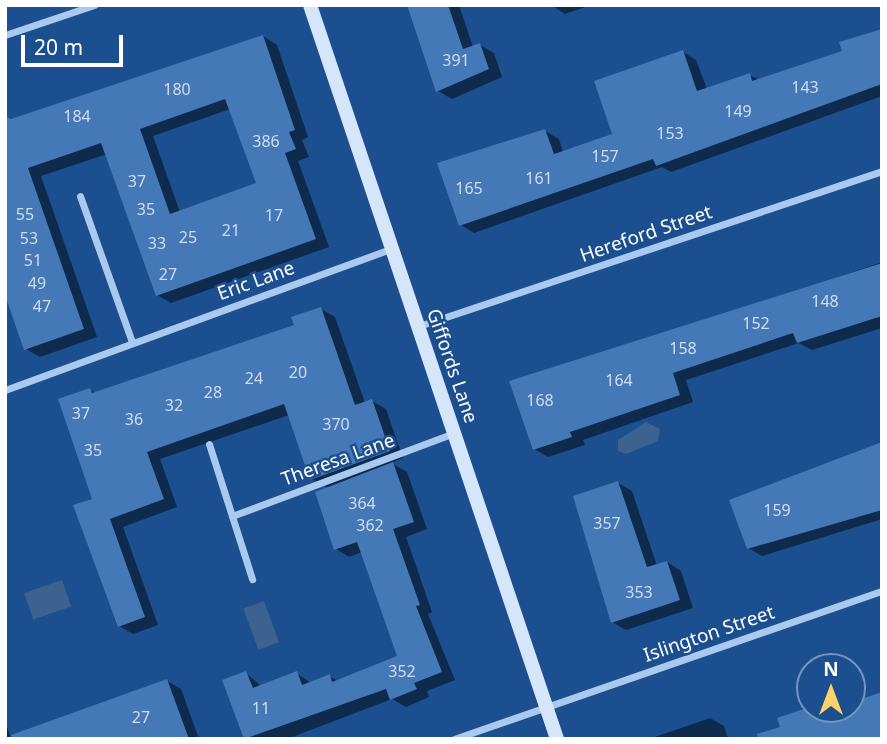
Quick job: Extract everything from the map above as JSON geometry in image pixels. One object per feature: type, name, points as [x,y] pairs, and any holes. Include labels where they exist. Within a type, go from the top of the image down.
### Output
[{"type":"street","points":[[5,35],[94,5]]},
{"type":"street","name":"Giffords Lane","points":[[310,5],[557,739]]},
{"type":"street","name":"Hereford Street","points":[[419,327],[882,171]]},
{"type":"street","points":[[80,196],[132,342]]},
{"type":"street","name":"Eric Lane","points":[[5,390],[391,249]]},
{"type":"street","name":"Theresa Lane","points":[[232,516],[455,433]]},
{"type":"street","points":[[209,444],[252,579]]},
{"type":"street","name":"Islington Street","points":[[454,739],[882,591]]},
{"type":"water","points":[[646,422],[660,429],[658,441],[626,454],[618,451],[618,440]]},
{"type":"water","points":[[62,580],[71,606],[33,619],[24,593]]},
{"type":"water","points":[[264,601],[279,642],[258,650],[243,609]]},
{"type":"building","points":[[407,5],[448,5],[463,49],[480,43],[489,69],[436,92]]},
{"type":"building","points":[[882,29],[882,84],[656,166],[653,159],[459,226],[437,163],[545,129],[554,154],[612,134],[594,81],[683,50],[697,91],[750,73],[752,81],[842,51],[839,42]]},
{"type":"building","points":[[263,35],[295,130],[289,132],[296,149],[285,153],[316,239],[156,296],[101,143],[28,168],[84,329],[24,350],[5,295],[5,116],[11,119]],"holes":[[[225,99],[256,183],[170,214],[140,129]]]},
{"type":"building","points":[[882,263],[882,316],[797,343],[793,333],[673,373],[680,395],[570,432],[572,437],[533,450],[509,381]]},
{"type":"building","points":[[321,307],[355,405],[372,399],[390,451],[310,480],[284,404],[147,452],[164,499],[110,519],[145,617],[118,627],[73,505],[92,499],[58,399],[90,388],[92,393],[294,325],[291,317]]},
{"type":"building","points":[[882,442],[882,510],[747,549],[729,500]]},
{"type":"building","points":[[393,462],[414,522],[393,529],[420,605],[416,606],[442,672],[414,683],[417,689],[390,700],[386,689],[244,739],[222,680],[246,671],[253,688],[297,671],[302,685],[330,674],[332,682],[397,656],[357,542],[334,550],[315,492]]},
{"type":"building","points":[[618,481],[647,567],[667,561],[680,600],[611,623],[573,496]]},
{"type":"building","points":[[167,679],[189,739],[12,739],[11,735]]},
{"type":"building","points":[[882,692],[882,739],[758,739],[757,734],[780,727],[777,718],[796,712],[796,723],[866,723],[866,697]]}]
